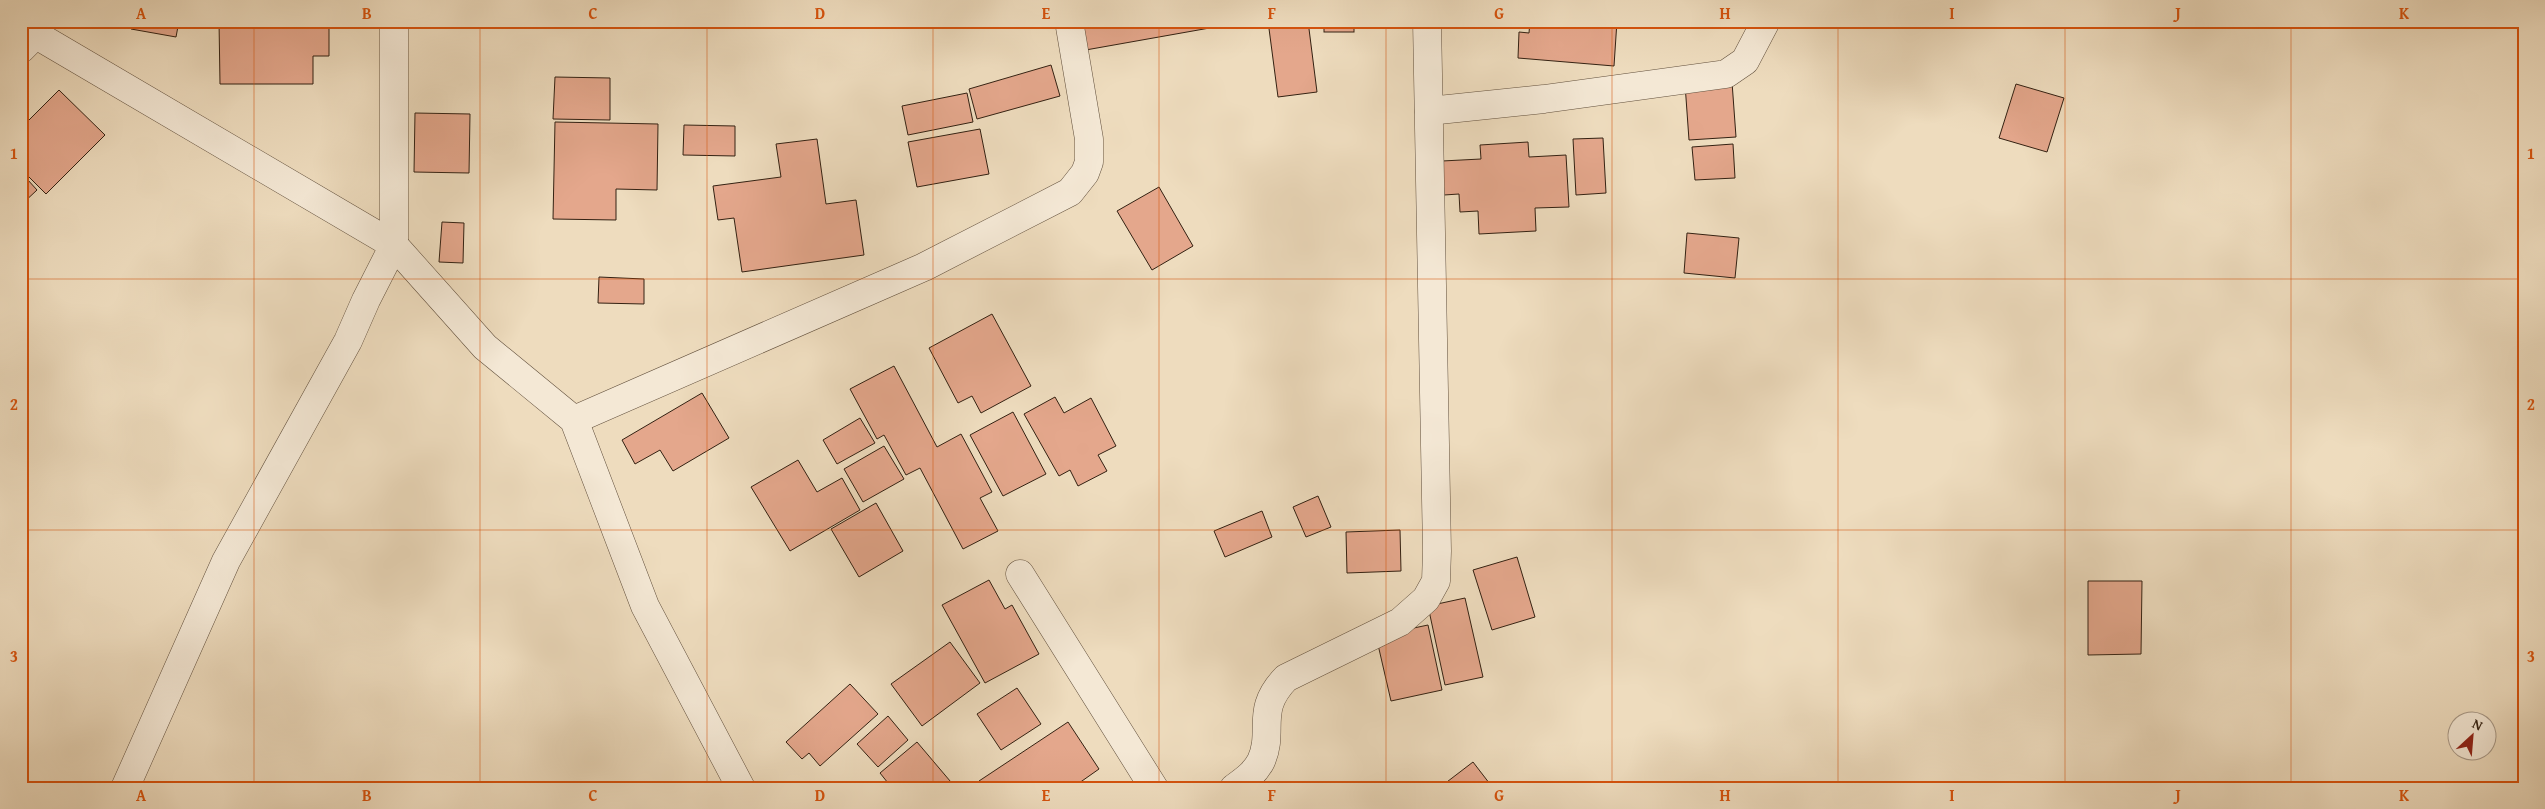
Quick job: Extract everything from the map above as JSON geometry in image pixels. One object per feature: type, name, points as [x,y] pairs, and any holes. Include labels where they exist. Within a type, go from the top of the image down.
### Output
[{"type":"street","points":[[125,788],[226,561],[348,341],[394,245],[394,21]]},
{"type":"street","points":[[574,420],[924,267],[1070,192],[1085,173],[1089,162],[1089,139],[1068,21]]},
{"type":"street","points":[[1234,788],[1251,775],[1262,759],[1269,701],[1276,688],[1286,678],[1400,622],[1426,599],[1436,581],[1438,551],[1427,21]]},
{"type":"street","points":[[1428,111],[1544,99],[1726,74],[1745,61],[1766,21]]},
{"type":"street","points":[[27,36],[394,245],[485,347],[574,420],[645,606],[741,788]]},
{"type":"street","points":[[1020,574],[1154,788]]},
{"type":"building","points":[[132,21],[179,21],[176,37],[131,29]]},
{"type":"building","points":[[219,21],[329,21],[329,56],[313,56],[313,84],[220,84]]},
{"type":"building","points":[[1075,21],[1249,21],[1080,51]]},
{"type":"building","points":[[1268,21],[1308,21],[1317,92],[1278,97]]},
{"type":"building","points":[[1324,21],[1354,21],[1354,32],[1324,32]]},
{"type":"building","points":[[1530,21],[1617,21],[1614,66],[1518,58],[1519,32],[1529,33]]},
{"type":"building","points":[[1717,21],[1752,21],[1750,30]]},
{"type":"building","points":[[1051,65],[1060,96],[977,119],[969,89]]},
{"type":"building","points":[[555,77],[610,78],[610,120],[553,119]]},
{"type":"building","points":[[1732,82],[1736,137],[1689,140],[1685,84]]},
{"type":"building","points":[[2016,84],[2064,98],[2047,152],[1999,138]]},
{"type":"building","points":[[59,90],[105,135],[46,194],[21,169],[21,128]]},
{"type":"building","points":[[967,93],[973,122],[908,135],[902,106]]},
{"type":"building","points":[[415,113],[470,114],[469,173],[414,172]]},
{"type":"building","points":[[555,122],[658,124],[657,190],[616,189],[616,220],[553,219]]},
{"type":"building","points":[[684,125],[735,126],[735,156],[683,155]]},
{"type":"building","points":[[980,129],[989,174],[917,187],[908,142]]},
{"type":"building","points":[[1603,138],[1606,193],[1576,195],[1573,139]]},
{"type":"building","points":[[817,139],[826,204],[856,200],[864,255],[742,272],[734,218],[718,220],[713,186],[781,177],[776,144]]},
{"type":"building","points":[[1528,142],[1529,157],[1566,155],[1569,207],[1535,208],[1536,231],[1479,234],[1478,211],[1460,212],[1459,194],[1444,195],[1442,161],[1481,159],[1480,145]]},
{"type":"building","points":[[1733,144],[1735,178],[1695,180],[1692,147]]},
{"type":"building","points":[[27,179],[37,190],[21,205],[21,185]]},
{"type":"building","points":[[1159,187],[1193,246],[1152,270],[1117,211]]},
{"type":"building","points":[[442,222],[464,223],[463,263],[439,262]]},
{"type":"building","points":[[1687,233],[1739,238],[1735,278],[1684,273]]},
{"type":"building","points":[[599,277],[644,279],[644,304],[598,303]]},
{"type":"building","points":[[992,314],[1031,386],[981,413],[972,396],[958,403],[929,348]]},
{"type":"building","points":[[894,366],[937,447],[961,434],[992,492],[980,498],[998,531],[963,549],[920,468],[906,475],[884,435],[877,439],[850,389]]},
{"type":"building","points":[[702,393],[729,438],[673,471],[660,450],[635,464],[622,440]]},
{"type":"building","points":[[1055,397],[1064,413],[1091,398],[1116,446],[1098,455],[1107,471],[1078,486],[1070,470],[1059,476],[1024,414]]},
{"type":"building","points":[[1013,412],[1046,474],[1003,496],[970,435]]},
{"type":"building","points":[[860,418],[875,443],[837,464],[823,440]]},
{"type":"building","points":[[884,446],[904,479],[863,502],[844,469]]},
{"type":"building","points":[[798,460],[817,492],[842,478],[860,510],[790,551],[751,487]]},
{"type":"building","points":[[1318,496],[1331,527],[1306,537],[1293,507]]},
{"type":"building","points":[[876,503],[903,551],[859,577],[831,529]]},
{"type":"building","points":[[1262,511],[1272,537],[1225,557],[1214,531]]},
{"type":"building","points":[[1400,530],[1401,571],[1347,573],[1346,532]]},
{"type":"building","points":[[1517,557],[1535,617],[1492,630],[1473,570]]},
{"type":"building","points":[[989,580],[1005,609],[1012,605],[1039,654],[985,683],[942,605]]},
{"type":"building","points":[[2088,581],[2142,581],[2141,654],[2088,655]]},
{"type":"building","points":[[1465,598],[1483,677],[1445,685],[1428,606]]},
{"type":"building","points":[[1428,625],[1442,690],[1391,701],[1376,636]]},
{"type":"building","points":[[950,642],[980,683],[922,726],[891,684]]},
{"type":"building","points":[[850,684],[878,714],[820,766],[809,753],[802,759],[786,742]]},
{"type":"building","points":[[1017,688],[1041,724],[1001,750],[977,714]]},
{"type":"building","points":[[888,716],[908,740],[878,767],[857,744]]},
{"type":"building","points":[[1068,722],[1099,769],[1072,788],[983,788],[979,781]]},
{"type":"building","points":[[917,742],[956,788],[892,788],[880,773]]},
{"type":"building","points":[[1473,762],[1493,788],[1439,788]]}]
